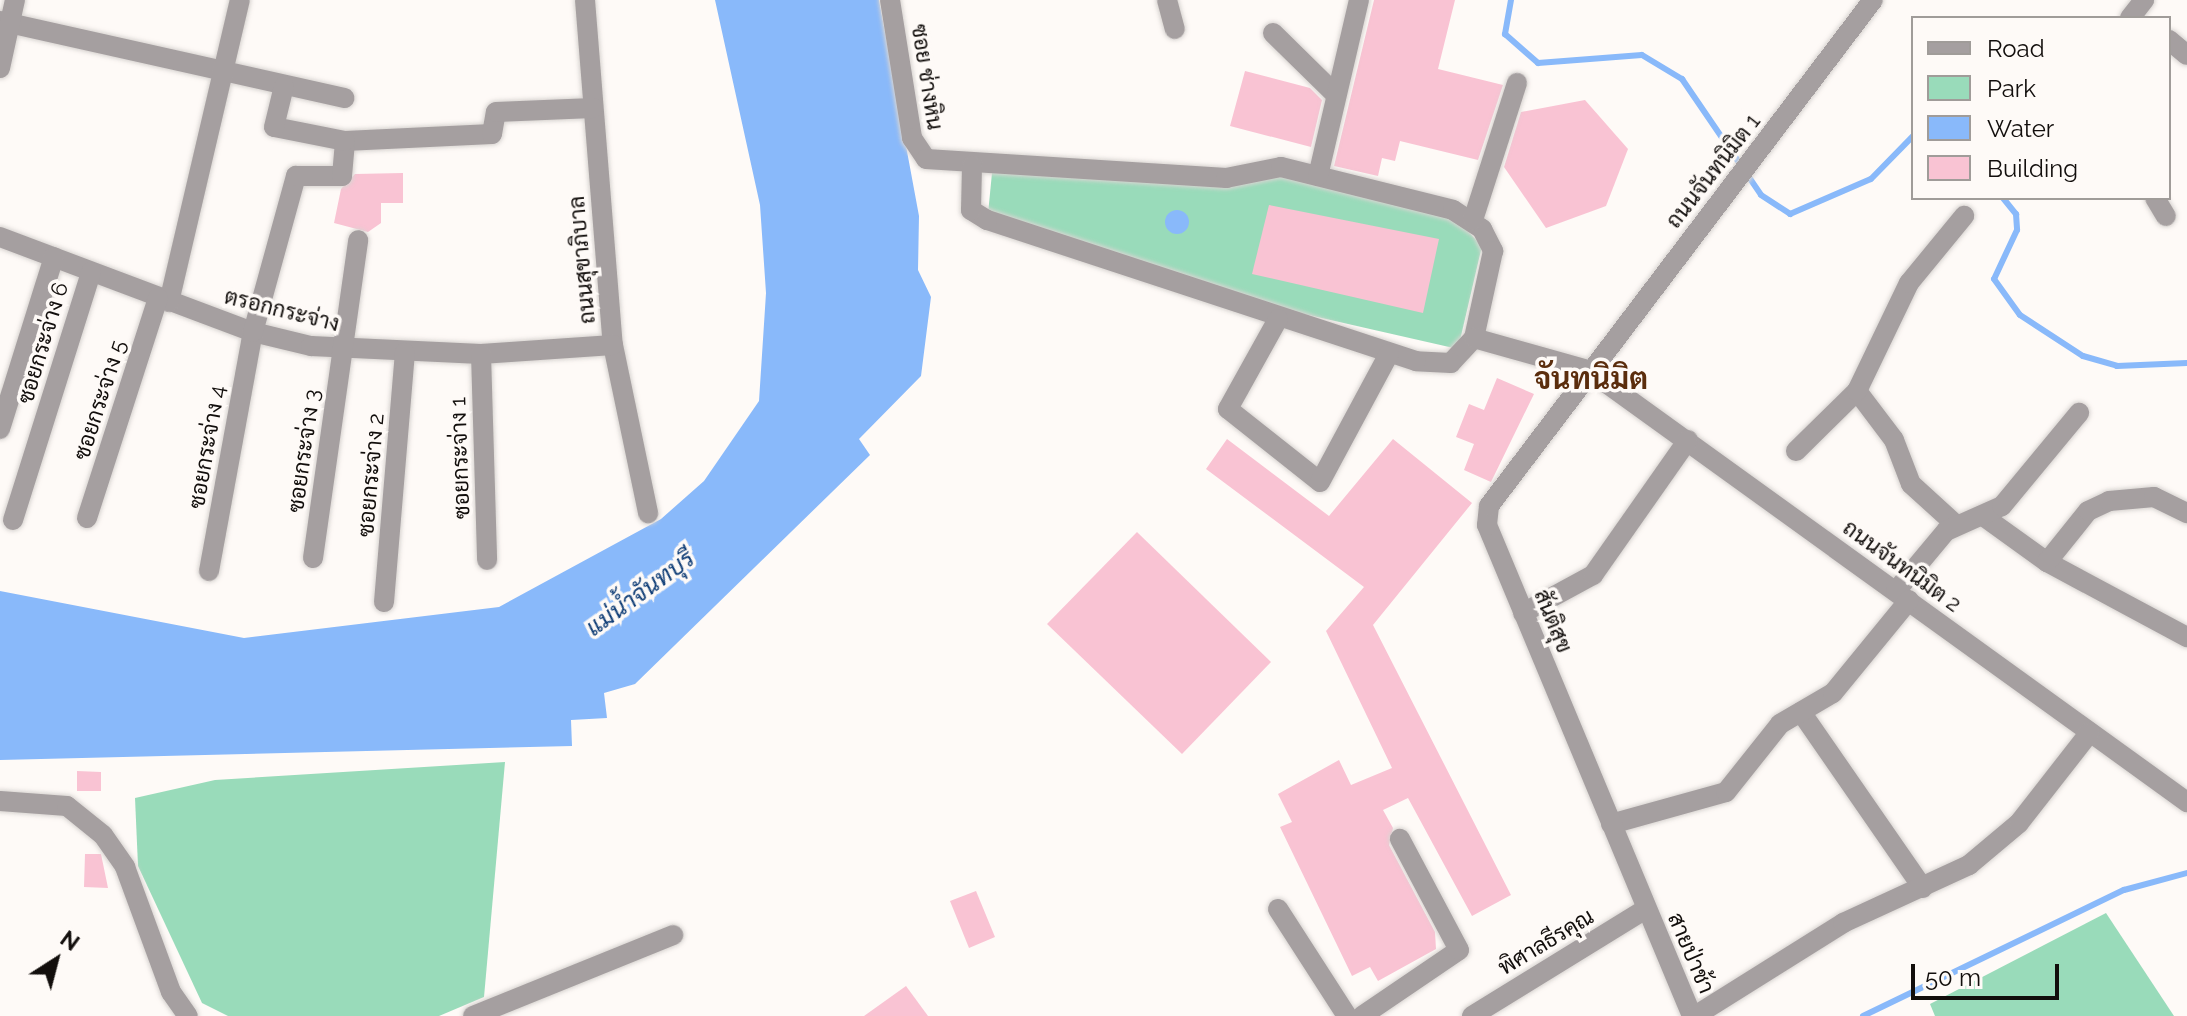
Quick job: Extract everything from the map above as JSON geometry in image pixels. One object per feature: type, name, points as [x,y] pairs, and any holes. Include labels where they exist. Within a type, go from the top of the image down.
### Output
[{"type":"street","points":[[0,68],[6,22],[15,0]]},
{"type":"street","name":"ซอยกระจ่าง 5","points":[[87,518],[163,300],[226,74],[240,0]]},
{"type":"street","name":"ถนนสุขาภิบาล","points":[[585,0],[613,345],[648,513]]},
{"type":"street","points":[[1167,0],[1175,29]]},
{"type":"street","points":[[1318,176],[1359,0]]},
{"type":"street","name":"ถนนจันทนิมิต 1","points":[[1588,370],[1873,0]]},
{"type":"street","name":"ซอย ช่างหิน","points":[[890,2],[915,147],[935,162],[1226,178],[1268,166],[1318,176],[1473,220]]},
{"type":"street","points":[[6,22],[226,74],[345,98]]},
{"type":"street","points":[[1273,33],[1336,95]]},
{"type":"street","points":[[972,166],[970,205],[982,218],[1389,354],[1451,363],[1474,338],[1493,251],[1473,220],[1517,83]]},
{"type":"street","points":[[284,86],[274,127],[345,141],[492,134],[496,112],[593,108]]},
{"type":"street","name":"ซอยกระจ่าง 4","points":[[209,571],[253,332],[296,176],[342,176],[345,141]]},
{"type":"street","points":[[1796,451],[1857,391],[1923,260],[1964,216]]},
{"type":"street","name":"ตรอกกระจ่าง","points":[[0,237],[253,332],[343,350],[481,354],[613,345]]},
{"type":"street","name":"ซอยกระจ่าง 3","points":[[313,558],[358,240]]},
{"type":"street","points":[[0,429],[54,257]]},
{"type":"street","name":"ซอยกระจ่าง 6","points":[[13,520],[91,272]]},
{"type":"street","points":[[1278,319],[1228,409],[1320,482],[1389,354]]},
{"type":"street","name":"ถนนจันทนิมิต 2","points":[[1474,338],[1588,370],[2187,802]]},
{"type":"street","name":"ซอยกระจ่าง 2","points":[[384,602],[405,353]]},
{"type":"street","name":"ซอยกระจ่าง 1","points":[[481,354],[487,560]]},
{"type":"street","name":"สันติสุข","points":[[1588,370],[1489,506],[1487,525],[1646,909]]},
{"type":"street","points":[[1857,391],[1894,440],[1911,484],[1955,524]]},
{"type":"street","points":[[1611,824],[1718,798],[1780,724],[1833,693],[1955,524],[1983,516],[2002,506],[2079,413]]},
{"type":"street","points":[[1523,613],[1593,575],[1688,440]]},
{"type":"street","points":[[2047,562],[2088,511],[2109,501],[2154,497],[2187,513]]},
{"type":"street","points":[[1983,516],[2047,562],[2187,637]]},
{"type":"street","points":[[1801,712],[1923,888]]},
{"type":"street","points":[[1694,1016],[1843,923],[1969,865],[2019,823],[2090,732]]},
{"type":"street","points":[[0,801],[67,806],[103,835],[125,867],[171,992],[188,1016]]},
{"type":"street","points":[[1362,1016],[1459,950],[1400,839]]},
{"type":"street","points":[[1278,909],[1347,1016]]},
{"type":"street","name":"พิศาลธีรคุณ","points":[[1472,1016],[1646,909]]},
{"type":"street","name":"สายป่าช้า","points":[[1646,909],[1694,1016]]},
{"type":"street","points":[[473,1016],[673,935]]},
{"type":"green space","points":[[992,173],[1267,173],[1456,219],[1482,246],[1458,349],[1238,299],[988,214]]},
{"type":"green space","points":[[505,762],[484,997],[439,1016],[228,1016],[202,1003],[138,866],[135,798],[215,780]]},
{"type":"green space","points":[[2106,913],[2174,1016],[1935,1016],[1930,1004]]},
{"type":"water","name":"แม่น้ำจันทบุรี","points":[[715,0],[879,0],[919,216],[918,270],[931,297],[921,376],[859,439],[870,455],[635,684],[604,693],[607,718],[571,720],[572,746],[0,760],[0,591],[244,638],[499,607],[661,519],[704,481],[759,401],[766,293],[760,205]]},
{"type":"water","points":[[1177,210],[1186,213],[1189,222],[1186,231],[1177,234],[1168,231],[1165,222],[1168,213]]},
{"type":"building","points":[[1374,0],[1455,0],[1438,69],[1503,85],[1478,160],[1400,141],[1395,161],[1382,158],[1378,176],[1334,166]]},
{"type":"building","points":[[1245,71],[1310,88],[1322,100],[1311,147],[1230,126]]},
{"type":"building","points":[[1585,100],[1628,149],[1606,206],[1546,228],[1504,167],[1521,112]]},
{"type":"building","points":[[403,173],[403,203],[381,203],[381,223],[368,232],[334,223],[341,189],[355,174]]},
{"type":"building","points":[[1269,205],[1439,239],[1423,313],[1252,274]]},
{"type":"building","points":[[1497,378],[1534,394],[1491,482],[1464,470],[1474,444],[1456,437],[1469,404],[1484,410]]},
{"type":"building","points":[[1227,439],[1329,516],[1393,439],[1472,503],[1373,625],[1511,895],[1472,916],[1408,798],[1383,810],[1393,828],[1389,845],[1435,932],[1436,949],[1378,981],[1370,967],[1352,976],[1280,827],[1292,822],[1278,794],[1339,760],[1351,785],[1392,768],[1326,631],[1364,587],[1206,469]]},
{"type":"building","points":[[1137,532],[1271,662],[1182,754],[1047,624]]},
{"type":"building","points":[[77,771],[101,772],[101,791],[77,791]]},
{"type":"building","points":[[85,854],[101,854],[108,888],[84,887]]},
{"type":"building","points":[[976,891],[995,937],[969,948],[950,901]]},
{"type":"building","points":[[906,986],[928,1016],[864,1016]]},
{"type":"waterway","points":[[1511,0],[1505,34],[1538,63],[1642,55],[1682,79],[1761,195],[1790,214],[1871,179],[1911,138]]},
{"type":"waterway","points":[[2005,200],[2016,214],[2017,230],[1994,279],[2020,315],[2083,356],[2117,366],[2187,363]]},
{"type":"waterway","points":[[1863,1016],[2124,890],[2187,873]]},
{"type":"district","name":"จันทนิมิต","points":[[1591,379]]}]
